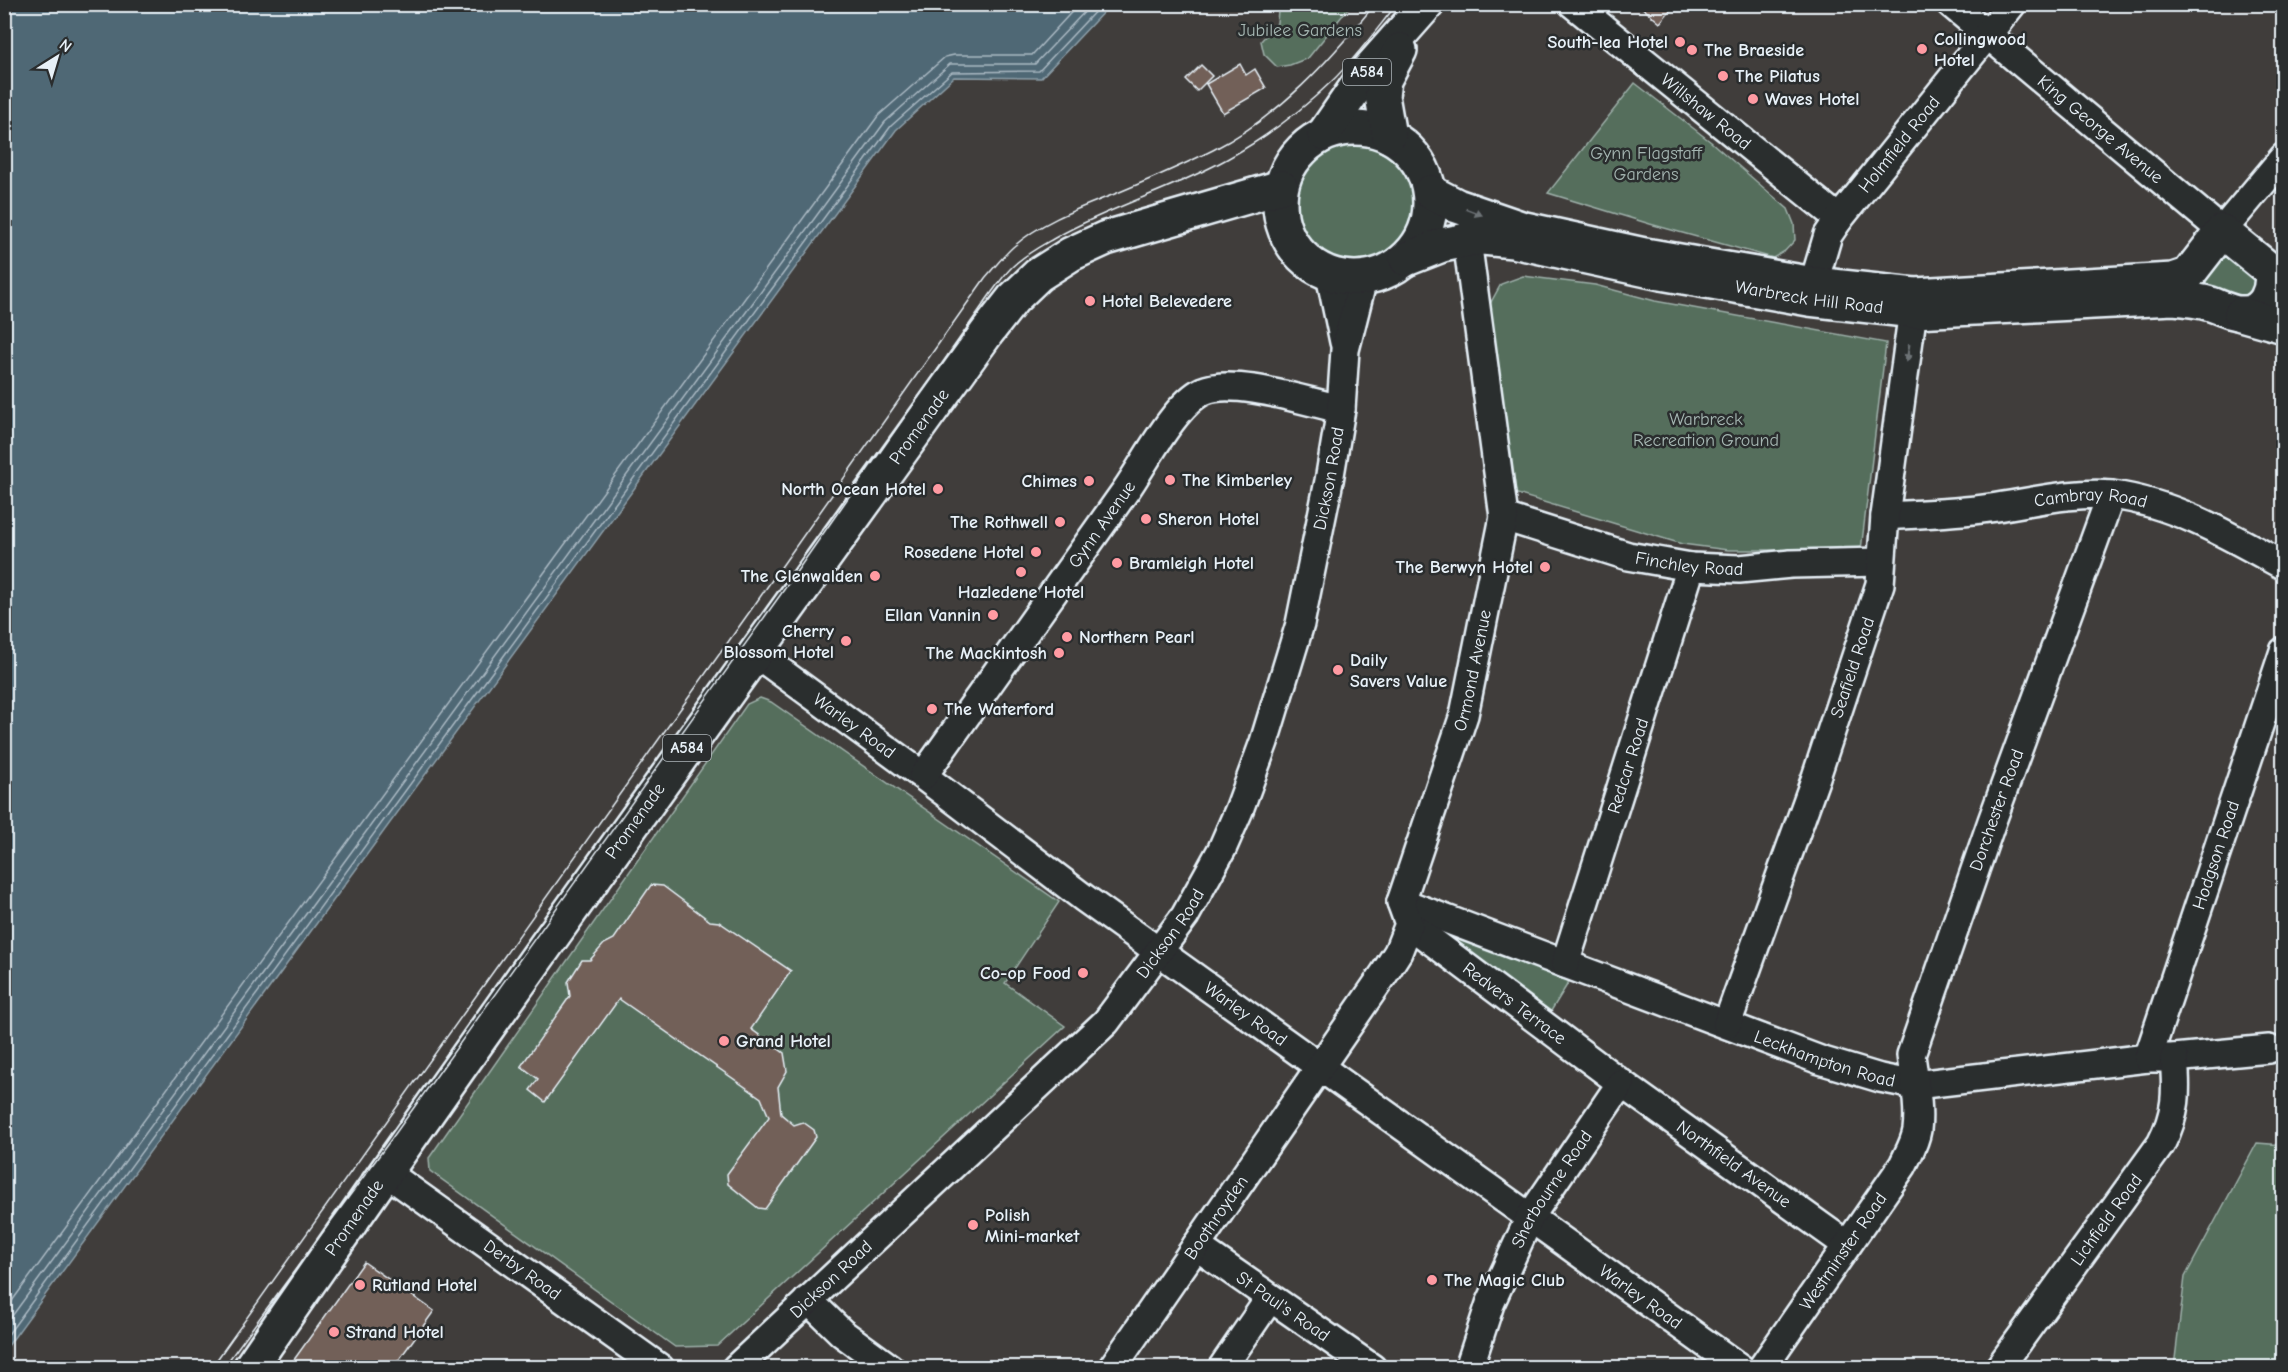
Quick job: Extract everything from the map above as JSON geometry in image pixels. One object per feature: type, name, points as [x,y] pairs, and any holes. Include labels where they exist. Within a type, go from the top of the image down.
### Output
[{"type":"main road","name":"A584","points":[[1324,134],[1366,73],[1422,10]]},
{"type":"main road","name":"A584","points":[[1389,136],[1382,96],[1384,80],[1422,10]]},
{"type":"main road","name":"A584","points":[[1346,128],[1368,128],[1389,136],[1404,146],[1416,159],[1425,175],[1430,192],[1430,212],[1425,232],[1406,259],[1386,272],[1363,279],[1330,275],[1314,267],[1290,242],[1279,208],[1281,187],[1289,165],[1303,147],[1324,134],[1346,128]]},
{"type":"main road","name":"Promenade","points":[[250,1368],[384,1172],[755,653],[1013,299],[1038,275],[1071,254],[1106,238],[1281,187]]},
{"type":"main road","name":"Warbreck Hill Road","points":[[1430,192],[1457,206],[1521,228],[1812,291]]},
{"type":"main road","name":"Promenade","points":[[1193,213],[1248,217],[1283,226]]},
{"type":"main road","name":"Warbreck Hill Road","points":[[1915,303],[2173,280],[2188,274],[2222,231]]},
{"type":"main road","points":[[2200,260],[2199,274],[2205,291],[2230,310],[2251,312],[2266,300],[2272,289],[2268,268],[2222,231]]},
{"type":"main road","name":"Warbreck Hill Road","points":[[1406,259],[1442,244],[1483,238],[1513,241],[1623,266],[1915,303],[2193,299],[2283,326]]},
{"type":"street","name":"Willshaw Road","points":[[1573,4],[1839,219]]},
{"type":"street","name":"King George Avenue","points":[[1951,4],[2222,231]]},
{"type":"street","name":"Holmfield Road","points":[[1812,291],[1828,235],[1839,219],[2012,4]]},
{"type":"street","points":[[2222,231],[2283,157]]},
{"type":"street","name":"Ormond Avenue","points":[[1320,1068],[1398,952],[1405,913],[1464,715],[1504,518],[1467,240]]},
{"type":"street","name":"Dickson Road","points":[[1330,275],[1345,350]]},
{"type":"street","name":"Dickson Road","points":[[736,1368],[1107,1022],[1185,916],[1222,849],[1268,732],[1300,624],[1341,409],[1345,350],[1363,279]]},
{"type":"street","name":"Seafield Road","points":[[1727,1024],[1816,777],[1880,584],[1885,516],[1915,303]]},
{"type":"street","name":"Gynn Avenue","points":[[923,776],[1139,471],[1174,417],[1188,401],[1204,391],[1220,387],[1239,387],[1341,409]]},
{"type":"street","name":"Cambray Road","points":[[1885,516],[1964,512],[2073,496],[2111,495],[2172,511],[2242,543],[2283,566]]},
{"type":"street","name":"Dorchester Road","points":[[1917,1130],[1911,1055],[2111,495]]},
{"type":"street","name":"Finchley Road","points":[[1504,518],[1628,556],[1691,567],[1739,569],[1791,564],[1881,562]]},
{"type":"street","name":"Redcar Road","points":[[1566,964],[1691,567]]},
{"type":"street","name":"Hodgson Road","points":[[2161,1058],[2283,651]]},
{"type":"street","name":"Warley Road","points":[[755,653],[1084,898],[1740,1368]]},
{"type":"street","name":"Leckhampton Road","points":[[1405,913],[1566,964],[1820,1060],[1880,1078],[1915,1085],[2161,1058],[2269,1049]]},
{"type":"street","name":"Redvers Terrace","points":[[1405,913],[1621,1083]]},
{"type":"street","name":"Lichfield Road","points":[[1999,1368],[2161,1144],[2171,1124],[2175,1107],[2161,1058]]},
{"type":"street","name":"Boothroyden","points":[[1112,1368],[1320,1068]]},
{"type":"street","name":"Sherbourne Road","points":[[1469,1368],[1490,1304],[1530,1217],[1621,1083]]},
{"type":"street","name":"Northfield Avenue","points":[[1621,1083],[1847,1245]]},
{"type":"street","name":"Westminster Road","points":[[1762,1368],[1903,1165],[1917,1130]]},
{"type":"street","name":"Derby Road","points":[[384,1172],[660,1368]]},
{"type":"street","name":"St Paul's Road","points":[[1196,1246],[1372,1368]]},
{"type":"street","points":[[1222,1368],[1270,1298]]},
{"type":"street","points":[[808,1300],[842,1333],[890,1368]]},
{"type":"green space","name":"Jubilee Gardens","points":[[1282,5],[1351,5],[1308,58],[1277,67],[1264,54],[1261,41],[1277,23],[1278,10]]},
{"type":"green space","name":"Gynn Flagstaff Gardens","points":[[1635,83],[1711,142],[1788,209],[1794,224],[1795,240],[1785,251],[1773,258],[1548,193]]},
{"type":"green space","points":[[1355,141],[1379,146],[1390,151],[1399,159],[1407,168],[1412,179],[1417,203],[1412,227],[1407,238],[1399,247],[1390,255],[1379,260],[1355,265],[1331,260],[1320,255],[1311,247],[1303,238],[1298,227],[1293,203],[1298,179],[1303,168],[1311,159],[1320,151],[1331,146]]},
{"type":"green space","points":[[2222,231],[2283,281],[2283,326],[2205,291],[2199,274]]},
{"type":"green space","name":"Warbreck Recreation Ground","points":[[1523,276],[1595,285],[1655,301],[1886,343],[1861,550],[1728,550],[1682,544],[1514,493],[1490,304],[1501,284]]},
{"type":"green space","points":[[760,698],[771,702],[1059,902],[1005,983],[1065,1026],[717,1346],[675,1347],[430,1171],[429,1158],[747,704]]},
{"type":"green space","points":[[1453,934],[1570,980],[1548,1016],[1444,937]]},
{"type":"green space","points":[[2257,1143],[2283,1145],[2283,1367],[2174,1367],[2185,1277]]},
{"type":"water","points":[[5,4],[1110,5],[1041,78],[954,77],[896,130],[5,1350]]},
{"type":"building","points":[[1638,4],[1675,4],[1660,23]]},
{"type":"building","points":[[1240,64],[1246,75],[1255,69],[1266,88],[1223,113],[1206,84]]},
{"type":"building","points":[[1201,65],[1212,76],[1197,91],[1186,80]]},
{"type":"building","name":"Grand Hotel","points":[[651,885],[663,886],[710,921],[719,922],[791,971],[751,1029],[784,1053],[787,1071],[778,1087],[781,1114],[794,1125],[803,1122],[814,1130],[816,1137],[765,1209],[758,1208],[728,1184],[727,1174],[769,1117],[761,1098],[619,999],[545,1102],[530,1090],[538,1079],[521,1066],[570,996],[568,982],[582,960],[590,960],[604,944],[614,939]]},
{"type":"building","points":[[364,1262],[434,1311],[393,1368],[288,1368]]},
{"type":"tram line","points":[[211,1368],[985,278],[1002,258],[1025,237],[1065,214],[1202,156],[1260,121],[1302,86],[1375,4]]},
{"type":"tram line","points":[[223,1368],[395,1134],[781,594],[1005,274],[1022,259],[1053,239],[1096,217],[1206,170],[1269,133],[1308,103],[1341,72],[1397,4]]},
{"type":"place","name":"South-lea Hotel","points":[[1680,42]]},
{"type":"place","name":"Collingwood Hotel","points":[[1922,49]]},
{"type":"place","name":"The Braeside","points":[[1692,50]]},
{"type":"place","name":"The Pilatus","points":[[1723,76]]},
{"type":"place","name":"Waves Hotel","points":[[1753,99]]},
{"type":"place","name":"Hotel Belevedere","points":[[1090,301]]},
{"type":"place","name":"The Kimberley","points":[[1170,480]]},
{"type":"place","name":"Chimes","points":[[1089,481]]},
{"type":"place","name":"North Ocean Hotel","points":[[938,489]]},
{"type":"place","name":"Sheron Hotel","points":[[1146,519]]},
{"type":"place","name":"The Rothwell","points":[[1060,522]]},
{"type":"place","name":"Rosedene Hotel","points":[[1036,552]]},
{"type":"place","name":"Bramleigh Hotel","points":[[1117,563]]},
{"type":"place","name":"The Berwyn Hotel","points":[[1545,567]]},
{"type":"place","name":"Hazledene Hotel","points":[[1021,572]]},
{"type":"place","name":"The Glenwalden","points":[[875,576]]},
{"type":"place","name":"Ellan Vannin","points":[[993,615]]},
{"type":"place","name":"Northern Pearl","points":[[1067,637]]},
{"type":"place","name":"Cherry Blossom Hotel","points":[[846,641]]},
{"type":"place","name":"The Mackintosh","points":[[1059,653]]},
{"type":"place","name":"Daily Savers Value","points":[[1338,670]]},
{"type":"place","name":"The Waterford","points":[[932,709]]},
{"type":"place","name":"Co-op Food","points":[[1083,973]]},
{"type":"place","name":"Grand Hotel","points":[[724,1041]]},
{"type":"place","name":"Polish Mini-market","points":[[973,1225]]},
{"type":"place","name":"The Magic Club","points":[[1432,1280]]},
{"type":"place","name":"Rutland Hotel","points":[[360,1285]]},
{"type":"place","name":"Strand Hotel","points":[[334,1332]]}]
